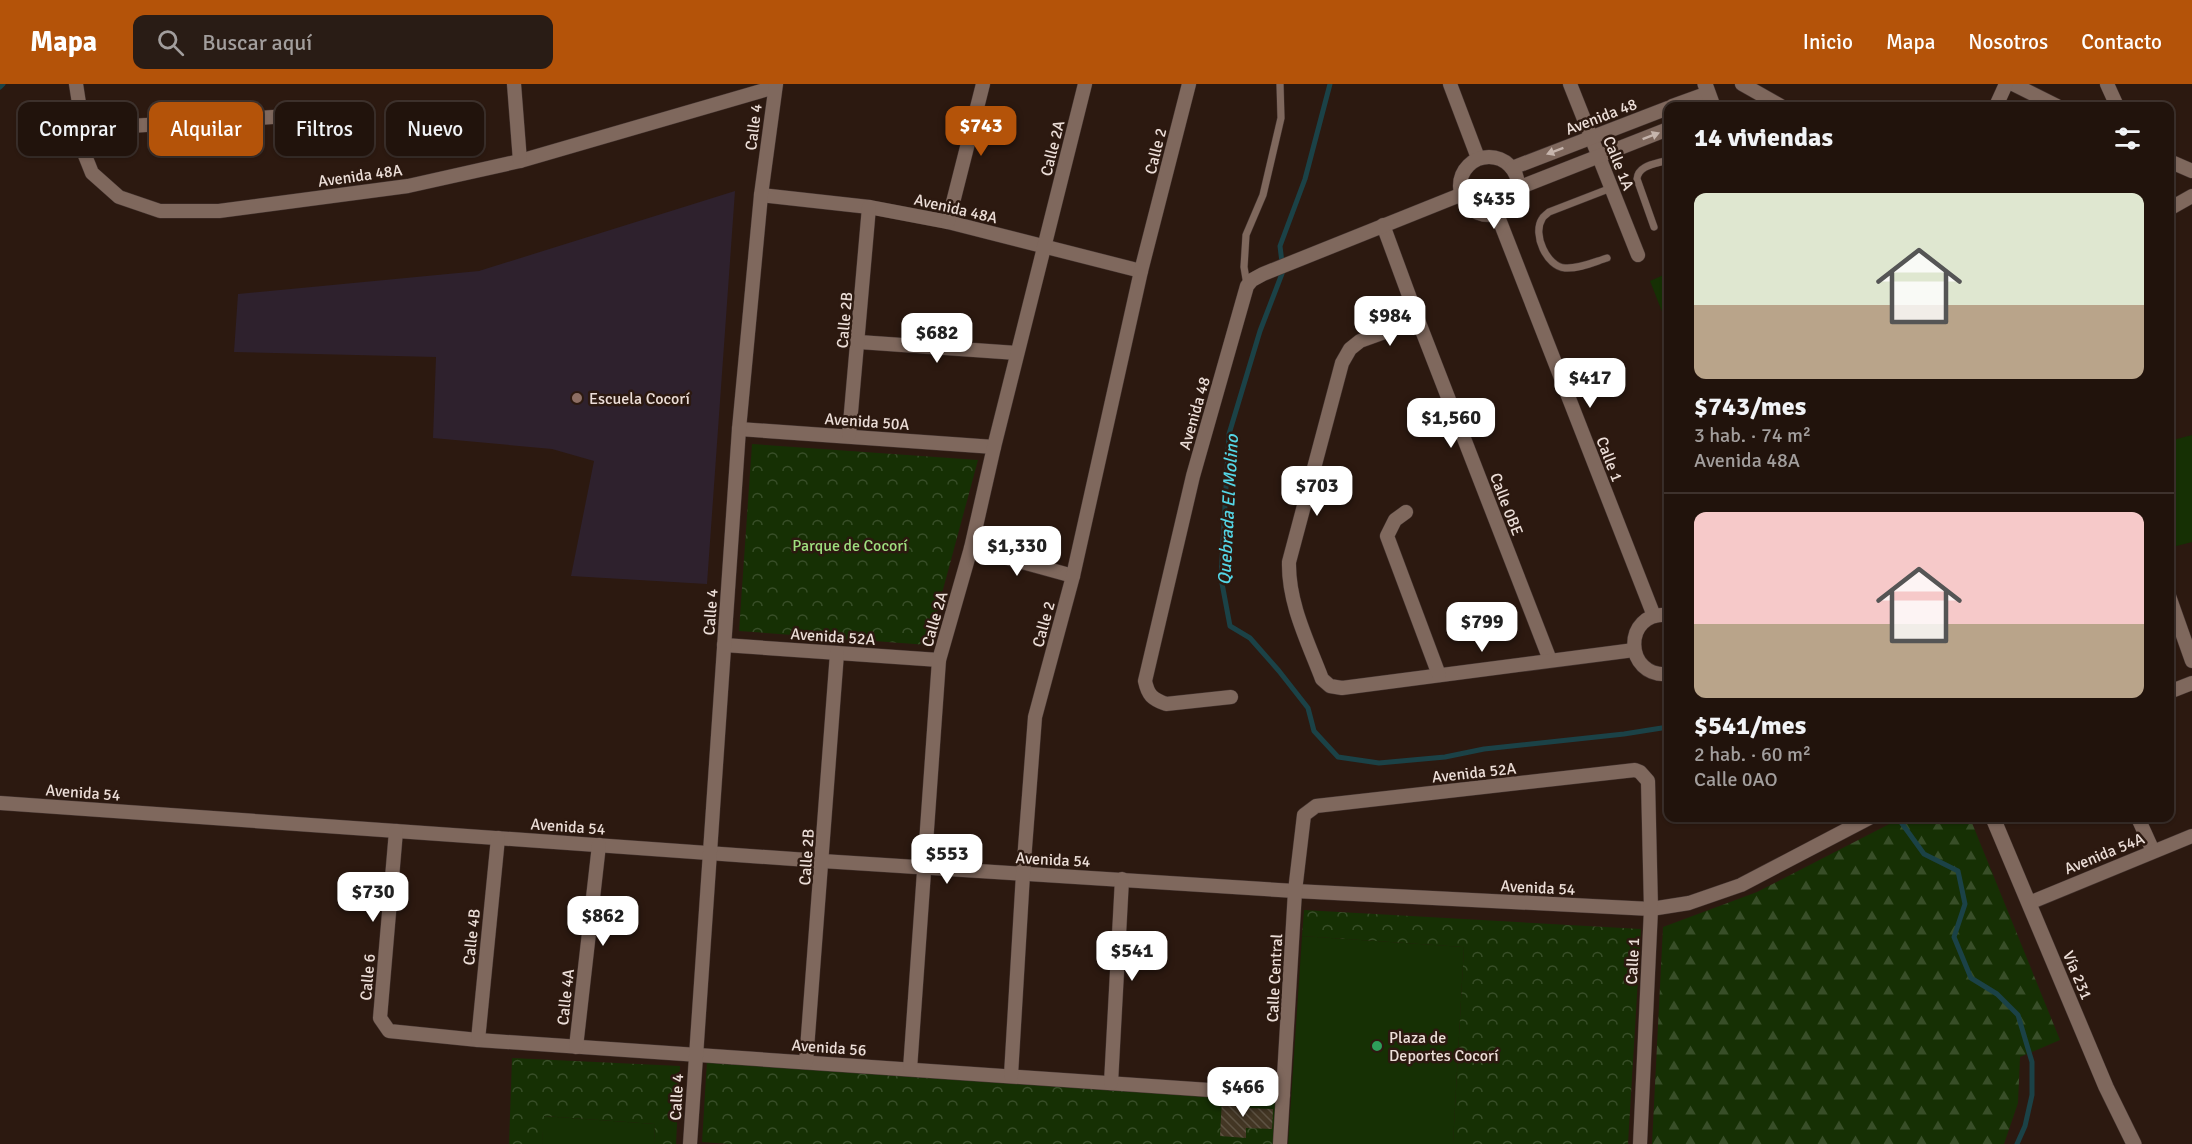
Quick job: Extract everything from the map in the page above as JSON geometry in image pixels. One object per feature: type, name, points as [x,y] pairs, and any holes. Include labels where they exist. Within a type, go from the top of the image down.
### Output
[{"type":"main road","name":"Vía 231","points":[[1995,822],[2106,1087],[2134,1144]]},
{"type":"street","points":[[76,84],[79,102]]},
{"type":"street","points":[[514,84],[520,161]]},
{"type":"street","points":[[948,222],[984,84]]},
{"type":"street","name":"Calle 2A","points":[[910,1069],[939,660],[971,548],[1017,353],[1085,84]]},
{"type":"street","name":"Calle 2","points":[[1011,1075],[1035,717],[1072,576],[1141,271],[1189,84]]},
{"type":"street","points":[[1450,84],[1478,158]]},
{"type":"street","name":"Calle 1A","points":[[1570,84],[1638,255]]},
{"type":"street","points":[[1742,84],[1774,102]]},
{"type":"street","points":[[1998,102],[2006,84]]},
{"type":"street","points":[[2013,84],[2049,102]]},
{"type":"street","points":[[2107,84],[2115,102]]},
{"type":"street","name":"Avenida 48A","points":[[85,156],[92,172],[119,196],[160,211],[219,211],[408,186],[520,161],[775,86]]},
{"type":"street","name":"Calle 4","points":[[690,1144],[739,429],[761,195],[775,86]]},
{"type":"street","name":"Avenida 48","points":[[1685,102],[1709,94]]},
{"type":"street","name":"Avenida 48","points":[[1512,168],[1664,109]]},
{"type":"street","points":[[137,126],[275,117]]},
{"type":"street","points":[[1518,188],[1664,131]]},
{"type":"street","points":[[1478,158],[1500,159],[1512,168],[1518,181],[1518,188],[1511,204],[1497,214],[1488,215],[1471,209],[1460,195],[1459,184],[1462,173],[1468,164],[1478,158]]},
{"type":"street","points":[[2174,163],[2192,171]]},
{"type":"street","name":"Avenida 48A","points":[[761,195],[869,207],[948,222],[1141,271]]},
{"type":"street","points":[[1247,286],[1263,274],[1460,195]]},
{"type":"street","points":[[2174,206],[2192,196]]},
{"type":"street","name":"Calle 2B","points":[[849,435],[859,342],[869,207]]},
{"type":"street","name":"Calle 1","points":[[1497,214],[1661,615]]},
{"type":"street","name":"Calle 0BE","points":[[1383,225],[1550,660]]},
{"type":"street","name":"Avenida 48","points":[[1232,696],[1166,704],[1148,694],[1145,681],[1193,476],[1247,286]]},
{"type":"street","points":[[1418,320],[1360,341],[1350,349],[1342,363],[1288,562],[1291,595],[1322,679],[1330,686],[1342,688],[1634,650]]},
{"type":"street","points":[[859,342],[1017,353]]},
{"type":"street","name":"Avenida 50A","points":[[739,429],[994,447]]},
{"type":"street","points":[[1406,512],[1395,519],[1387,536],[1439,675]]},
{"type":"street","points":[[971,548],[1072,576]]},
{"type":"street","points":[[2174,610],[2192,661]]},
{"type":"street","points":[[1661,615],[1642,623],[1635,636],[1634,650],[1638,660],[1645,668],[1654,673],[1664,674]]},
{"type":"street","name":"Avenida 52A","points":[[724,645],[939,660]]},
{"type":"street","name":"Calle 2B","points":[[806,1062],[837,653]]},
{"type":"street","points":[[2174,690],[2192,683]]},
{"type":"street","name":"Avenida 52A","points":[[1304,815],[1316,806],[1635,770],[1648,781]]},
{"type":"street","name":"Calle 1","points":[[1640,1144],[1652,909],[1648,781]]},
{"type":"street","name":"Avenida 54","points":[[0,803],[1023,874],[1295,891],[1652,909],[1689,903],[1741,885],[1861,822]]},
{"type":"street","name":"Calle Central","points":[[1280,1144],[1295,891],[1304,815]]},
{"type":"street","points":[[2140,822],[2153,851]]},
{"type":"street","name":"Calle 6","points":[[380,1018],[396,831]]},
{"type":"street","name":"Avenida 54A","points":[[2029,903],[2192,836]]},
{"type":"street","name":"Calle 4B","points":[[478,1040],[498,838]]},
{"type":"street","name":"Calle 4A","points":[[576,1047],[599,845]]},
{"type":"street","points":[[1111,1083],[1122,879]]},
{"type":"street","name":"Avenida 56","points":[[380,1018],[389,1031],[478,1040],[1283,1095]]},
{"type":"lane","points":[[1247,286],[1244,267],[1246,235],[1263,195],[1281,118],[1280,84]]},
{"type":"lane","points":[[1654,227],[1636,179],[1641,169],[1664,161]]},
{"type":"lane","points":[[1607,258],[1573,267],[1565,268],[1554,265],[1546,257],[1539,231],[1541,220],[1548,212],[1611,188]]},
{"type":"shaded area","name":"Escuela Cocorí","points":[[735,191],[707,584],[571,576],[594,461],[552,449],[433,438],[436,357],[234,352],[238,294],[479,271]]},
{"type":"green space","points":[[1664,275],[1664,317],[1650,281]]},
{"type":"green space","points":[[2192,435],[2192,542],[2174,547],[2174,440]]},
{"type":"green space","name":"Parque de Cocorí","points":[[752,444],[978,460],[928,645],[739,631]]},
{"type":"green space","points":[[1893,822],[1972,822],[2060,1040],[2020,1057],[2018,1103],[2004,1144],[1652,1144],[1663,927],[1757,892]]},
{"type":"green space","points":[[1304,910],[1641,929],[1628,1144],[1453,1144],[1464,947],[1302,936]]},
{"type":"green space","name":"Plaza de Deportes Cocorí","points":[[1302,936],[1464,947],[1453,1144],[1288,1144]]},
{"type":"green space","points":[[512,1058],[680,1066],[676,1144],[654,1144],[655,1124],[544,1116],[542,1144],[509,1144]]},
{"type":"green space","points":[[707,1061],[1277,1100],[1273,1144],[729,1144],[702,1142]]},
{"type":"green space","points":[[543,1116],[655,1124],[654,1144],[542,1144]]},
{"type":"building","points":[[1222,1099],[1248,1101],[1248,1108],[1273,1109],[1272,1129],[1246,1128],[1246,1138],[1220,1136]]},
{"type":"waterway","points":[[0,87],[3,84]]},
{"type":"waterway","name":"Quebrada El Molino","points":[[1330,84],[1305,179],[1280,246],[1283,271],[1260,331],[1229,434],[1221,578],[1230,626],[1250,638],[1279,671],[1308,708],[1314,731],[1338,757],[1379,763],[1445,757],[1484,749],[1664,728]]},
{"type":"waterway","name":"Quebrada El Molino","points":[[1901,822],[1924,854],[1958,871],[1965,904],[1954,937],[1971,978],[1997,994],[2018,1015],[2032,1062],[2032,1095],[2025,1126],[2017,1144]]},
{"type":"place","name":"Escuela Cocorí","points":[[577,398]]},
{"type":"place","name":"Plaza de Deportes Cocorí","points":[[1377,1046]]}]
